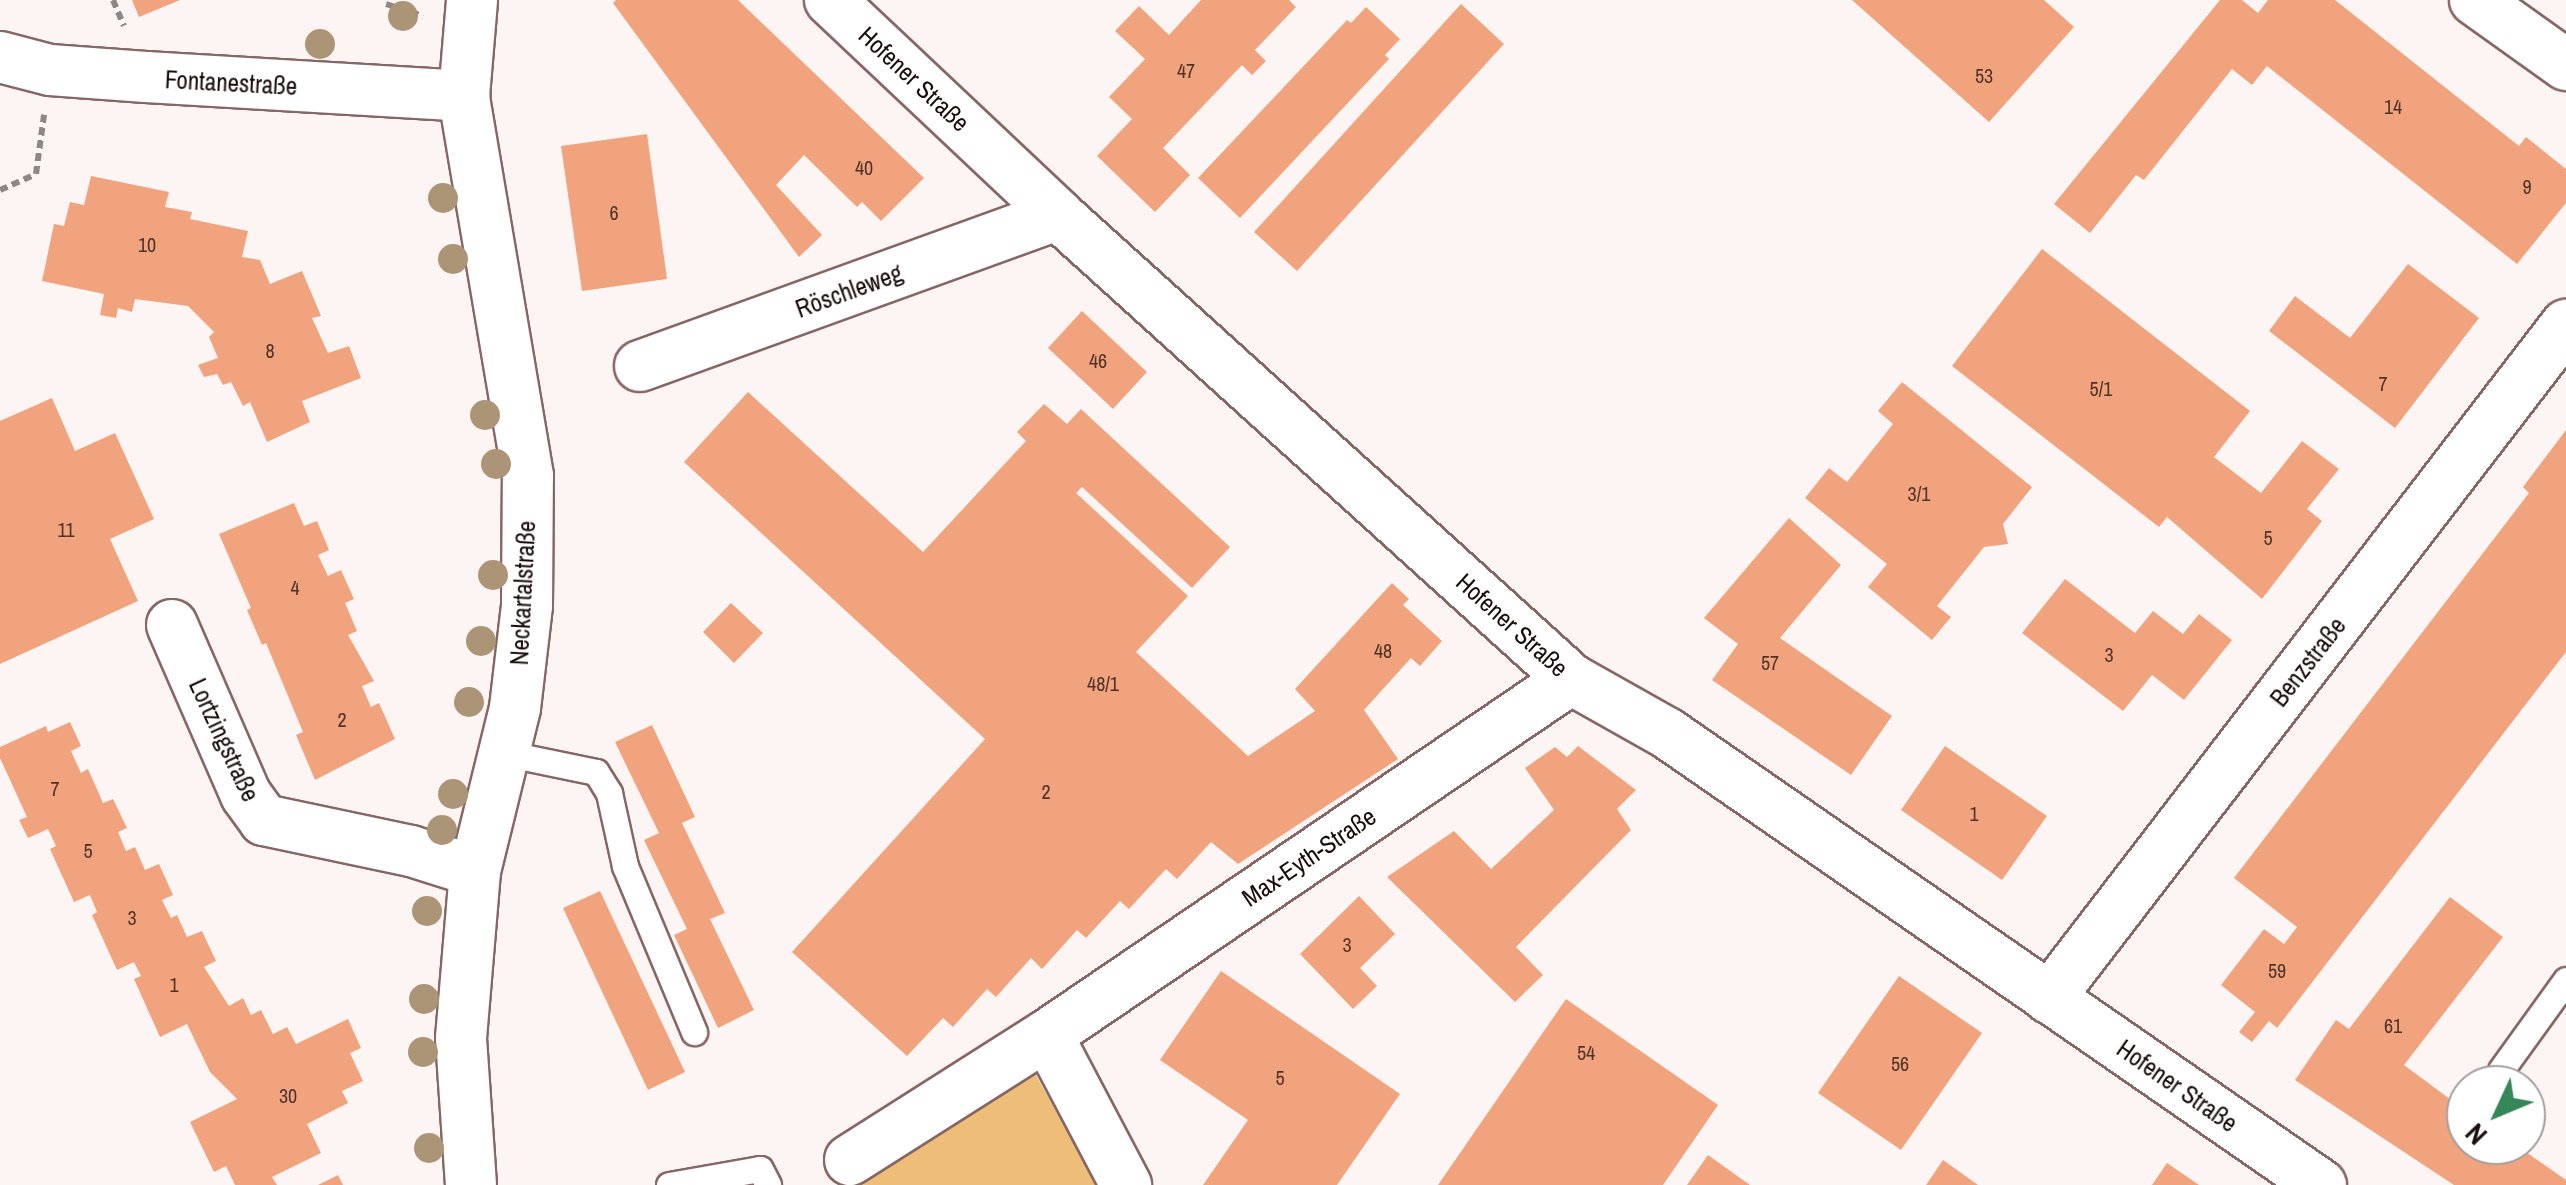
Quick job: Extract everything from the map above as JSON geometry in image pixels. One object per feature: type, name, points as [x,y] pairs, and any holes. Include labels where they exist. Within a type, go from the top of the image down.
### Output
[{"type":"street","name":"Neckartalstraße","points":[[471,1185],[460,1038],[476,871],[504,752],[528,606],[528,476],[464,96],[472,0]]},
{"type":"street","name":"Hofener Straße","points":[[830,0],[1058,215],[1571,679],[1667,733],[2321,1185]]},
{"type":"street","points":[[2475,0],[2566,65]]},
{"type":"street","name":"Fontanestraße","points":[[0,58],[50,70],[464,96]]},
{"type":"street","name":"Röschleweg","points":[[640,366],[1058,215]]},
{"type":"street","name":"Benzstraße","points":[[2049,998],[2566,325]]},
{"type":"street","name":"Lortzingstraße","points":[[172,625],[246,796],[264,820],[411,851],[476,871]]},
{"type":"street","name":"Max-Eyth-Straße","points":[[850,1160],[1047,1035],[1571,679]]},
{"type":"street","points":[[1047,1035],[1126,1185]]},
{"type":"lane","points":[[504,752],[596,772],[609,793],[625,866],[694,1032]]},
{"type":"lane","points":[[2505,1065],[2566,980]]},
{"type":"lane","points":[[669,1185],[764,1177]]},
{"type":"path","points":[[0,190],[36,174],[50,70]]},
{"type":"shaded area","points":[[1032,1068],[1097,1185],[858,1185]]},
{"type":"building","points":[[132,0],[180,0],[139,17]]},
{"type":"building","points":[[738,0],[924,178],[881,221],[862,202],[857,207],[804,155],[776,185],[822,235],[799,257],[613,3]]},
{"type":"building","points":[[1201,0],[1289,0],[1296,7],[1255,50],[1266,61],[1252,75],[1242,65],[1163,148],[1190,175],[1155,212],[1097,156],[1132,119],[1109,97],[1145,59],[1115,31],[1139,6],[1169,35]]},
{"type":"building","points":[[1852,0],[2044,0],[2074,27],[1989,122]]},
{"type":"building","points":[[2220,0],[2242,0],[2258,13],[2268,0],[2335,0],[2519,146],[2526,137],[2566,169],[2566,203],[2517,264],[2267,66],[2252,85],[2232,69],[2144,180],[2136,175],[2090,233],[2054,204]]},
{"type":"building","points":[[1461,4],[1504,44],[1297,271],[1254,232]]},
{"type":"building","points":[[1366,7],[1400,39],[1385,55],[1389,59],[1240,218],[1198,178],[1347,20],[1351,23]]},
{"type":"building","points":[[647,134],[667,279],[582,291],[561,146]]},
{"type":"building","points":[[91,176],[169,192],[165,207],[192,212],[190,219],[248,231],[242,257],[260,260],[270,284],[302,271],[321,316],[312,318],[328,353],[349,346],[361,378],[302,401],[310,422],[267,442],[250,402],[243,406],[231,382],[223,385],[217,374],[204,377],[198,365],[218,358],[209,337],[214,332],[188,306],[135,299],[132,312],[118,308],[116,318],[100,315],[104,294],[42,281],[54,224],[64,226],[70,202],[84,205]]},
{"type":"building","points":[[2042,249],[2250,411],[2214,457],[2261,493],[2302,441],[2339,469],[2307,509],[2322,521],[2262,599],[2167,517],[2159,527],[1952,366]]},
{"type":"building","points":[[2408,264],[2479,318],[2395,428],[2269,331],[2295,296],[2350,338]]},
{"type":"building","points":[[1082,311],[1147,372],[1113,409],[1048,348]]},
{"type":"building","points":[[1902,382],[2032,487],[2003,524],[2008,544],[1984,547],[1937,606],[1951,617],[1932,640],[1868,587],[1887,564],[1805,498],[1829,468],[1847,482],[1893,424],[1878,411]]},
{"type":"building","points":[[748,392],[923,552],[1026,441],[1017,432],[1044,404],[1067,424],[1081,409],[1230,547],[1192,588],[1082,487],[1076,493],[1188,596],[1136,652],[1248,756],[1315,711],[1295,689],[1392,583],[1409,599],[1403,605],[1442,641],[1420,666],[1411,658],[1364,710],[1398,759],[1238,864],[1211,842],[1177,879],[1166,869],[1129,909],[1120,901],[1086,938],[1077,930],[1042,969],[1031,958],[996,997],[987,989],[953,1027],[943,1018],[907,1056],[792,952],[985,739],[684,462]]},
{"type":"building","points":[[52,398],[75,451],[115,433],[154,519],[110,539],[138,601],[0,664],[0,421]]},
{"type":"building","points":[[2566,430],[2566,652],[2277,1028],[2269,1021],[2252,1042],[2239,1032],[2255,1012],[2221,985],[2264,929],[2284,944],[2297,927],[2234,878],[2529,493],[2523,487]]},
{"type":"building","points":[[294,503],[304,526],[317,521],[329,550],[318,555],[328,576],[341,570],[354,599],[345,603],[357,631],[348,635],[374,681],[362,686],[371,707],[379,703],[395,739],[315,780],[296,735],[303,732],[266,643],[262,645],[247,610],[251,608],[219,534]]},
{"type":"building","points":[[1789,518],[1841,565],[1780,638],[1892,716],[1851,775],[1712,680],[1738,644],[1704,618]]},
{"type":"building","points":[[2065,579],[2135,633],[2153,611],[2183,634],[2199,614],[2232,640],[2184,700],[2152,675],[2123,711],[2022,633]]},
{"type":"building","points":[[731,603],[763,633],[734,663],[703,632]]},
{"type":"building","points":[[70,722],[81,746],[71,751],[81,773],[88,769],[103,803],[113,799],[127,828],[118,832],[126,851],[135,847],[145,870],[159,864],[173,895],[162,900],[171,918],[177,915],[187,937],[202,931],[216,961],[204,967],[229,1006],[243,998],[251,1015],[261,1010],[273,1034],[287,1027],[296,1044],[348,1019],[361,1048],[350,1053],[363,1081],[342,1091],[348,1103],[307,1124],[321,1153],[272,1177],[277,1185],[235,1185],[226,1166],[214,1172],[190,1122],[237,1099],[210,1072],[187,1024],[160,1037],[134,979],[141,976],[134,962],[117,970],[92,915],[97,912],[90,895],[74,902],[50,849],[56,846],[48,829],[28,838],[19,820],[27,817],[0,758],[0,747],[46,726],[48,732]]},
{"type":"building","points":[[652,725],[695,817],[682,823],[725,913],[710,919],[754,1010],[718,1028],[674,935],[687,929],[644,840],[659,833],[615,742]]},
{"type":"building","points":[[1578,746],[1636,790],[1617,809],[1631,830],[1516,947],[1543,975],[1515,1002],[1387,877],[1454,831],[1491,869],[1554,810],[1525,768],[1555,747],[1567,757]]},
{"type":"building","points":[[1945,746],[2047,816],[2002,880],[1901,810]]},
{"type":"building","points":[[600,891],[685,1072],[648,1090],[563,908]]},
{"type":"building","points":[[1359,896],[1395,934],[1360,968],[1377,986],[1353,1009],[1300,954]]},
{"type":"building","points":[[2450,897],[2503,937],[2404,1065],[2446,1096],[2446,1165],[2545,1165],[2566,1180],[2566,1185],[2454,1185],[2295,1080],[2336,1020],[2349,1029]]},
{"type":"building","points":[[1221,971],[1400,1094],[1337,1185],[1203,1185],[1248,1120],[1160,1060]]},
{"type":"building","points":[[1899,976],[1982,1033],[1901,1150],[1818,1093]]},
{"type":"building","points":[[1566,999],[1718,1105],[1663,1185],[1438,1185]]},
{"type":"building","points":[[1708,1155],[1750,1185],[1687,1185]]},
{"type":"building","points":[[1943,1160],[1978,1185],[1926,1185]]},
{"type":"building","points":[[2167,1163],[2199,1185],[2152,1185]]},
{"type":"building","points":[[338,1175],[343,1185],[318,1185]]}]
